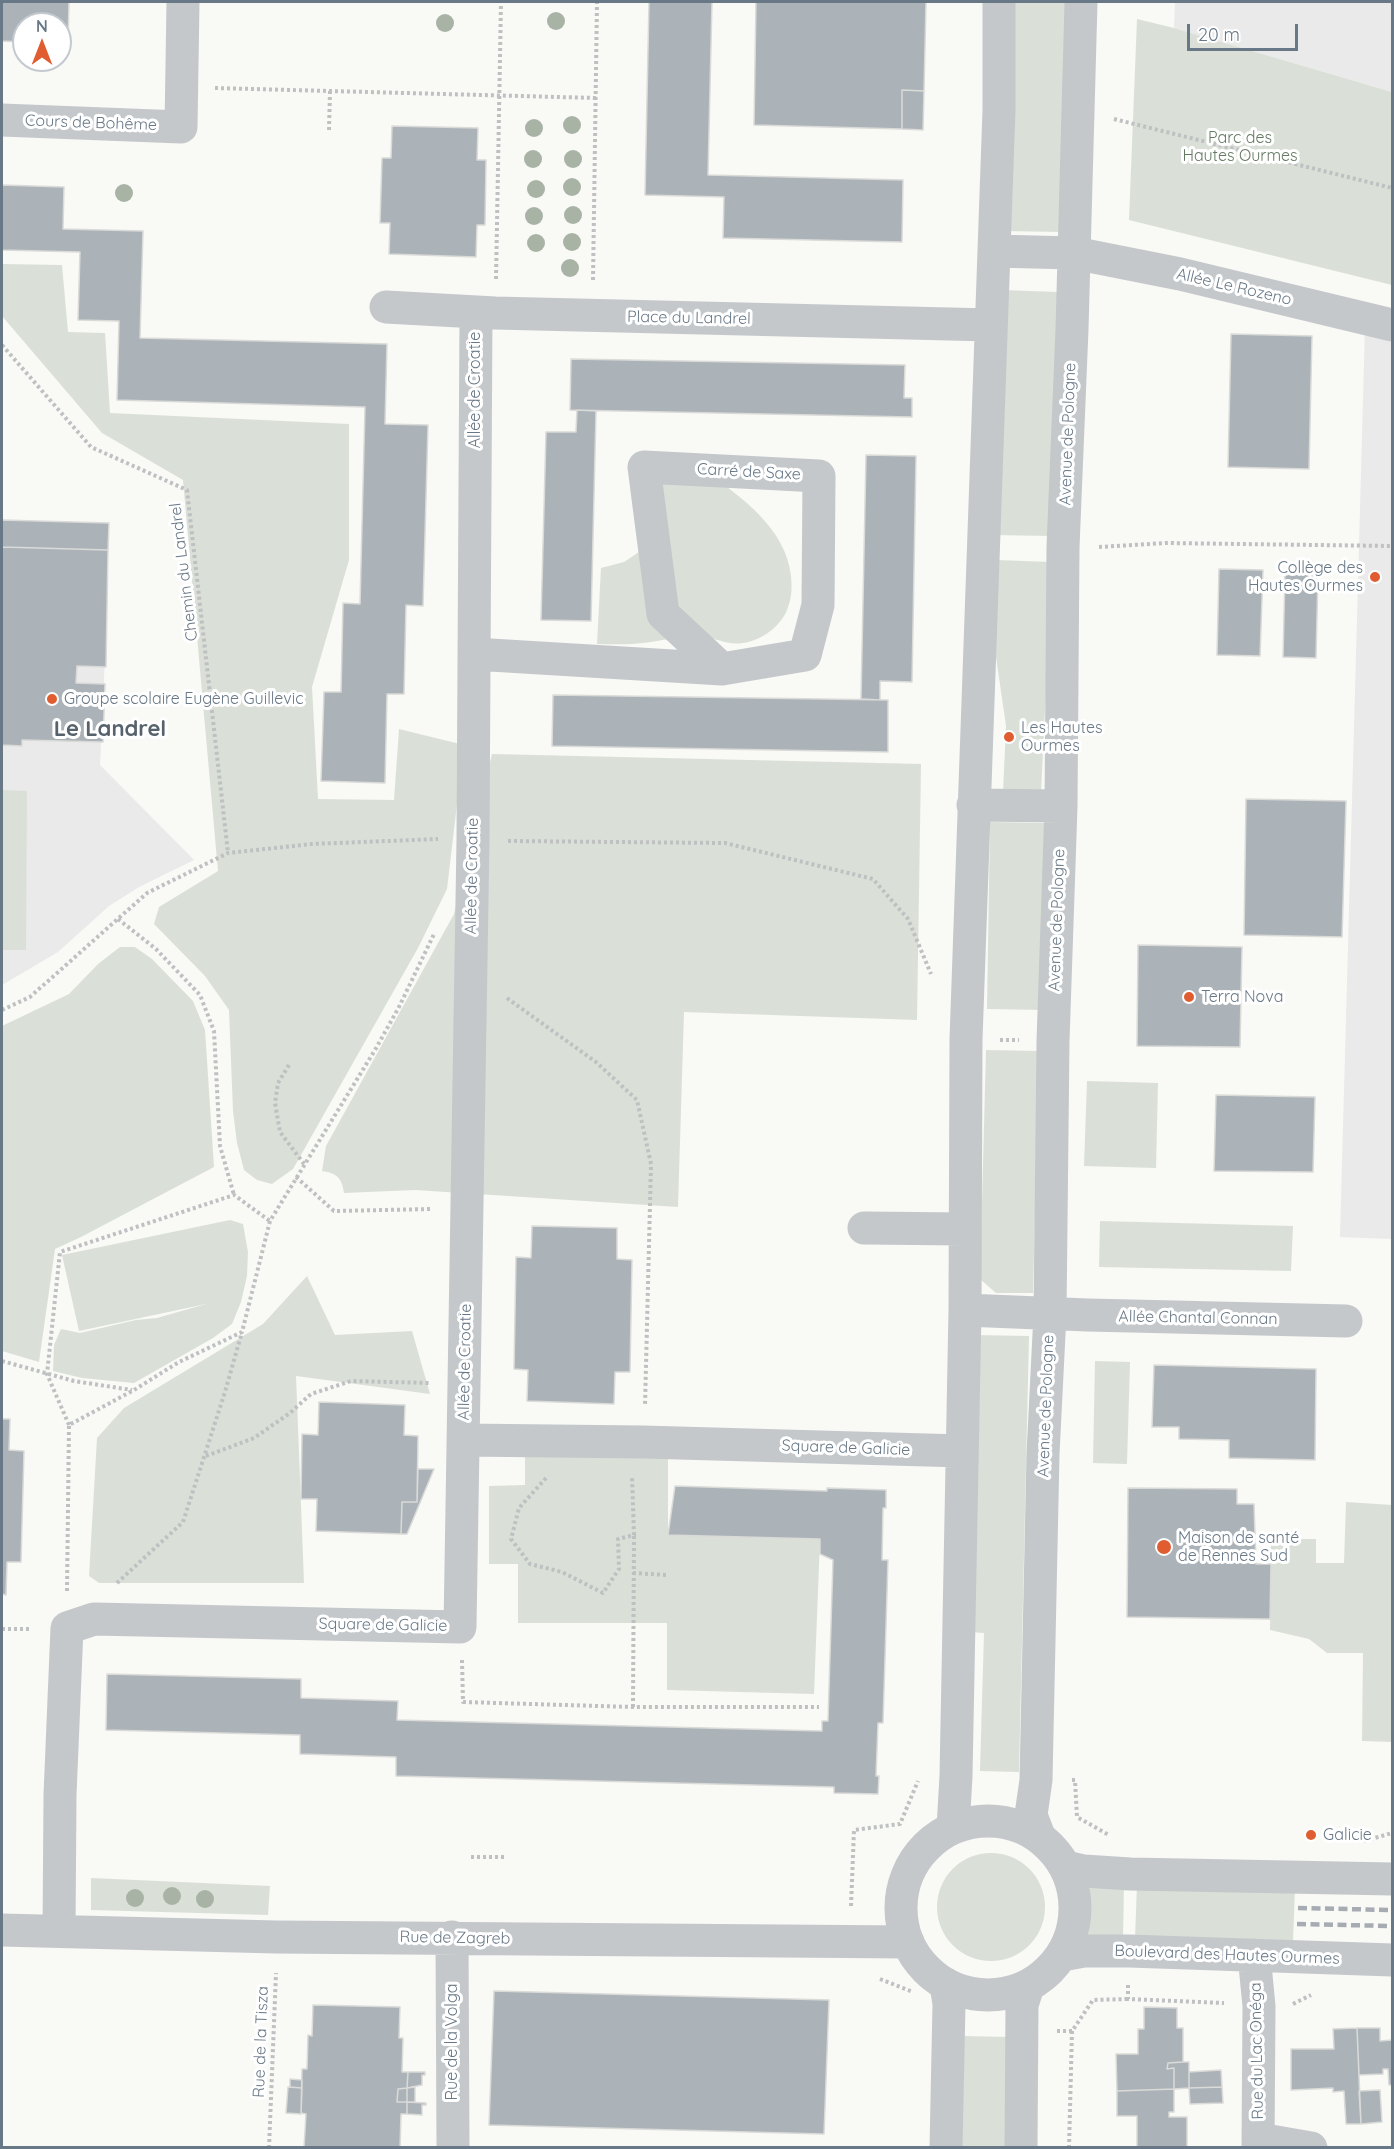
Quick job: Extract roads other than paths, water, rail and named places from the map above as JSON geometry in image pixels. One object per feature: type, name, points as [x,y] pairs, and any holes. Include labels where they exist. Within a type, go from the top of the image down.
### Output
[{"type":"street","name":"Cours de Bohême","points":[[2,120],[181,127],[183,2]]},
{"type":"street","points":[[953,1828],[965,1310],[966,1039],[999,111],[999,2]]},
{"type":"street","name":"Avenue de Pologne","points":[[1039,1836],[1031,1815],[1036,1780],[1043,1454],[1050,1314],[1053,1041],[1061,806],[1063,547],[1081,2]]},
{"type":"street","name":"Allée Le Rozeno","points":[[994,251],[1074,254],[1180,274],[1392,325]]},
{"type":"street","name":"Place du Landrel","points":[[386,307],[486,313],[991,325]]},
{"type":"street","name":"Allée de Croatie","points":[[463,1440],[474,654],[486,313]]},
{"type":"street","name":"Carré de Saxe","points":[[474,654],[723,669],[805,655],[818,605],[819,476],[644,467],[663,614],[723,669]]},
{"type":"street","points":[[973,805],[1061,806]]},
{"type":"street","points":[[864,1228],[965,1229]]},
{"type":"street","name":"Allée Chantal Connan","points":[[965,1310],[1346,1321]]},
{"type":"street","name":"Square de Galicie","points":[[59,1931],[60,1795],[67,1628],[94,1619],[460,1627],[463,1440],[639,1442],[962,1451]]},
{"type":"street","points":[[997,1820],[1019,1826],[1039,1836],[1054,1850],[1066,1867],[1074,1888],[1076,1911],[1072,1934],[1062,1955],[1048,1973],[1028,1986],[1008,1993],[987,1996],[966,1992],[946,1984],[931,1974],[919,1961],[908,1942],[902,1924],[901,1902],[905,1880],[914,1860],[932,1841],[953,1828],[975,1821],[997,1820]]},
{"type":"street","points":[[1066,1867],[1130,1874],[1392,1879]]},
{"type":"street","name":"Rue de Zagreb","points":[[2,1930],[276,1937],[908,1942]]},
{"type":"street","name":"Rue de la Volga","points":[[452,1937],[453,2148]]},
{"type":"street","name":"Boulevard des Hautes Ourmes","points":[[1062,1955],[1084,1951],[1129,1951],[1392,1960]]},
{"type":"street","name":"Rue du Lac Onéga","points":[[1254,1955],[1259,2006],[1258,2143]]},
{"type":"street","points":[[946,1984],[949,2004],[946,2148]]},
{"type":"street","points":[[1021,2148],[1022,2006],[1028,1986]]},
{"type":"street","points":[[1258,2143],[1311,2148]]},
{"type":"railway","points":[[1298,1908],[1392,1910]]},
{"type":"railway","points":[[1297,1924],[1392,1926]]},
{"type":"place","name":"Collège des Hautes Ourmes","points":[[1375,577]]},
{"type":"place","name":"Groupe scolaire Eugène Guillevic","points":[[52,699]]},
{"type":"place","name":"Les Hautes Ourmes","points":[[1009,737]]},
{"type":"place","name":"Terra Nova","points":[[1189,997]]},
{"type":"place","name":"Maison de santé de Rennes Sud","points":[[1164,1547]]},
{"type":"place","name":"Galicie","points":[[1311,1835]]},
{"type":"district","name":"Le Landrel","points":[[110,729]]},
{"type":"park label","name":"Parc des Hautes Ourmes","points":[[1240,147]]}]
